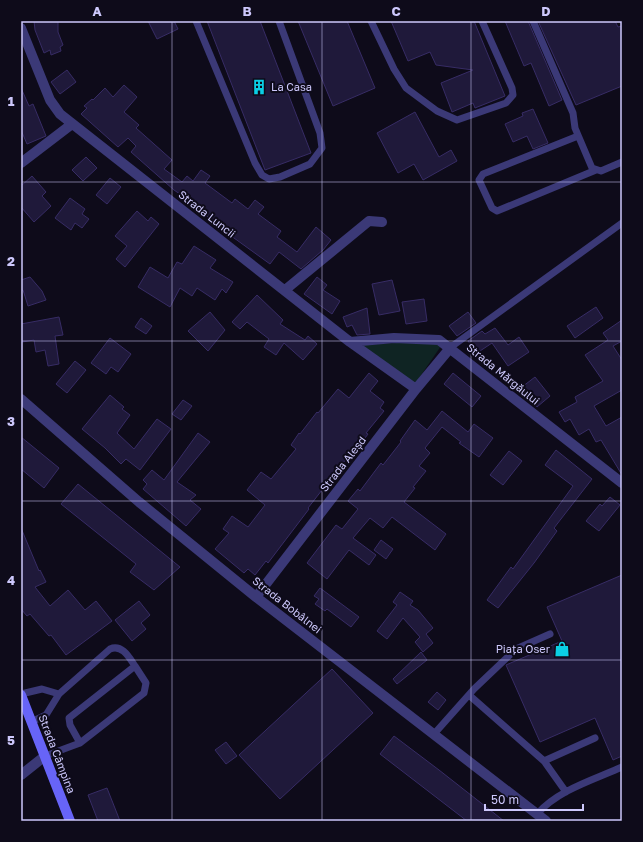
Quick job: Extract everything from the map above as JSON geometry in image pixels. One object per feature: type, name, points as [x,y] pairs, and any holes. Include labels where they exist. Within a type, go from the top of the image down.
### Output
[{"type":"main road","name":"Strada Câmpina","points":[[21,695],[70,821]]},
{"type":"street","name":"Strada Luncii","points":[[21,28],[55,109],[72,124],[350,342],[416,389]]},
{"type":"street","points":[[21,163],[72,124]]},
{"type":"street","points":[[285,290],[368,221],[382,222]]},
{"type":"street","name":"Strada Mărgăului","points":[[350,342],[394,338],[428,338],[439,340],[451,347],[622,483]]},
{"type":"street","name":"Strada Aleșd","points":[[256,597],[416,389],[451,347]]},
{"type":"street","name":"Strada Bobâlnei","points":[[23,405],[256,597],[546,821]]},
{"type":"street","points":[[21,775],[45,756]]},
{"type":"lane","points":[[196,21],[255,163],[262,175],[269,179],[280,178],[310,164],[322,148],[320,133],[279,21]]},
{"type":"lane","points":[[372,21],[394,69],[406,88],[437,111],[457,120],[506,103],[513,95],[512,88],[482,21]]},
{"type":"lane","points":[[533,21],[573,113],[575,128],[578,136],[592,168],[596,170]]},
{"type":"lane","points":[[578,136],[483,174],[479,180],[492,208],[497,211],[596,170],[601,171],[622,162]]},
{"type":"lane","points":[[451,347],[622,223]]},
{"type":"lane","points":[[434,734],[469,695],[516,649],[550,634]]},
{"type":"lane","points":[[32,722],[46,715],[59,694],[106,652],[113,648],[124,651],[146,683],[144,693],[80,743],[45,756]]},
{"type":"lane","points":[[80,743],[70,725],[69,718],[135,666]]},
{"type":"lane","points":[[21,695],[42,689],[59,694]]},
{"type":"lane","points":[[469,695],[544,761],[566,792]]},
{"type":"lane","points":[[544,761],[595,738]]},
{"type":"lane","points":[[537,814],[547,803],[566,792],[622,767]]},
{"type":"green space","points":[[429,341],[441,346],[415,384],[362,345]]},
{"type":"building","points":[[34,21],[58,21],[58,32],[63,45],[60,47],[61,51],[51,55],[50,50],[44,53],[35,30]]},
{"type":"building","points":[[148,21],[174,21],[178,29],[157,39]]},
{"type":"building","name":"La Casa","points":[[207,21],[260,21],[311,153],[265,170]]},
{"type":"building","points":[[298,21],[347,21],[375,88],[333,106]]},
{"type":"building","points":[[391,21],[474,21],[505,96],[475,108],[473,103],[452,112],[441,83],[473,70],[436,65],[430,52],[408,61]]},
{"type":"building","points":[[505,21],[528,21],[562,100],[549,106],[531,63],[524,66]]},
{"type":"building","points":[[538,21],[615,21],[618,27],[622,26],[622,86],[576,105]]},
{"type":"building","points":[[67,70],[76,82],[60,94],[51,82]]},
{"type":"building","points":[[124,85],[137,97],[124,112],[139,125],[136,128],[172,160],[164,169],[182,182],[187,176],[193,181],[201,170],[210,176],[205,183],[232,203],[235,199],[248,209],[255,200],[264,207],[258,214],[281,231],[277,237],[297,252],[316,227],[331,240],[323,250],[301,269],[279,252],[270,264],[216,225],[217,224],[198,209],[199,207],[174,190],[131,152],[136,146],[128,138],[118,147],[81,114],[87,108],[84,106],[92,99],[93,100],[105,88],[113,97]]},
{"type":"building","points":[[21,88],[29,106],[33,104],[46,136],[27,144],[21,130]]},
{"type":"building","points":[[533,109],[548,143],[533,149],[527,136],[513,142],[505,124],[523,116],[522,113]]},
{"type":"building","points":[[415,112],[439,157],[451,150],[457,161],[423,180],[414,164],[398,173],[377,133]]},
{"type":"building","points":[[86,157],[97,168],[83,181],[72,170]]},
{"type":"building","points":[[32,176],[46,192],[42,196],[51,206],[34,222],[21,207],[21,186]]},
{"type":"building","points":[[110,178],[121,187],[107,204],[96,195]]},
{"type":"building","points":[[70,198],[85,209],[82,214],[89,219],[82,228],[75,223],[71,230],[55,218]]},
{"type":"building","points":[[137,211],[148,221],[151,217],[159,224],[125,267],[116,259],[127,246],[115,236]]},
{"type":"building","points":[[194,246],[216,260],[210,268],[233,282],[226,293],[222,289],[215,300],[197,288],[192,296],[180,288],[170,307],[138,287],[150,267],[168,278],[177,262],[182,264]]},
{"type":"building","points":[[30,277],[42,291],[46,300],[28,306],[23,290],[21,291],[21,280]]},
{"type":"building","points":[[317,277],[327,285],[323,290],[340,301],[332,314],[304,294]]},
{"type":"building","points":[[392,280],[400,311],[379,315],[372,284]]},
{"type":"building","points":[[257,295],[283,320],[280,324],[305,340],[308,336],[317,344],[303,360],[284,343],[276,355],[264,347],[269,339],[247,322],[240,329],[232,322]]},
{"type":"building","points":[[424,299],[427,321],[406,324],[402,302]]},
{"type":"building","points":[[596,307],[603,318],[575,338],[567,326]]},
{"type":"building","points":[[367,308],[370,334],[357,335],[352,325],[347,327],[343,317]]},
{"type":"building","points":[[210,312],[225,330],[208,351],[188,331]]},
{"type":"building","points":[[468,312],[476,323],[457,336],[449,326]]},
{"type":"building","points":[[59,317],[63,335],[55,336],[59,364],[48,366],[45,350],[36,352],[34,340],[22,342],[21,324]]},
{"type":"building","points":[[141,318],[152,326],[146,334],[135,327]]},
{"type":"building","points":[[622,320],[622,341],[613,346],[622,360],[622,390],[594,406],[606,426],[622,417],[622,475],[601,440],[596,442],[589,429],[579,435],[570,419],[565,422],[559,412],[577,402],[575,397],[603,381],[585,355],[608,340],[603,333]]},
{"type":"building","points":[[495,328],[508,345],[519,337],[529,352],[508,366],[492,343],[477,353],[468,341],[482,331],[485,334]]},
{"type":"building","points":[[110,338],[131,354],[118,372],[111,367],[106,374],[91,363]]},
{"type":"building","points":[[75,361],[86,370],[67,393],[56,384]]},
{"type":"building","points":[[369,373],[378,381],[370,391],[384,402],[380,408],[384,411],[366,433],[368,434],[352,456],[350,454],[268,563],[266,561],[255,575],[248,569],[244,573],[215,549],[229,533],[223,529],[232,516],[248,527],[265,505],[247,490],[261,472],[271,479],[296,449],[291,445],[299,433],[300,434],[317,412],[318,413],[338,389],[349,398]]},
{"type":"building","points":[[453,373],[481,396],[472,407],[444,384]]},
{"type":"building","points":[[535,377],[550,396],[537,407],[522,387]]},
{"type":"building","points":[[110,395],[124,407],[122,409],[130,415],[117,433],[134,449],[157,419],[171,429],[140,470],[126,459],[121,464],[105,448],[82,429]]},
{"type":"building","points":[[183,400],[192,406],[181,420],[172,414]]},
{"type":"building","points":[[442,411],[468,432],[474,424],[493,438],[479,457],[459,443],[461,442],[442,427],[425,448],[430,453],[419,466],[426,471],[413,487],[415,488],[404,502],[446,534],[435,550],[392,517],[383,528],[370,518],[353,538],[376,555],[369,565],[349,550],[327,579],[307,563],[336,525],[342,529],[358,509],[348,501],[358,489],[360,491],[381,463],[383,465],[401,442],[400,441],[415,420],[427,430]]},
{"type":"building","points":[[198,433],[210,442],[177,482],[196,495],[190,500],[201,509],[186,526],[143,489],[147,484],[143,480],[152,470],[164,480]]},
{"type":"building","points":[[21,437],[59,468],[44,488],[21,469]]},
{"type":"building","points":[[556,450],[592,479],[554,528],[557,531],[534,563],[498,608],[487,600],[511,567],[513,569],[573,486],[545,465]]},
{"type":"building","points":[[509,451],[522,461],[503,485],[490,475]]},
{"type":"building","points":[[78,484],[180,567],[154,590],[130,572],[136,564],[61,504]]},
{"type":"building","points":[[610,497],[620,505],[599,531],[586,521],[600,504],[602,506]]},
{"type":"building","points":[[21,528],[39,571],[40,570],[46,582],[35,587],[50,606],[68,590],[85,610],[96,601],[112,621],[66,655],[51,635],[49,636],[30,614],[27,616],[21,609]]},
{"type":"building","points":[[381,540],[393,549],[386,559],[374,550]]},
{"type":"building","points":[[622,575],[622,756],[613,760],[595,718],[540,742],[506,665],[562,641],[547,607]]},
{"type":"building","points":[[320,588],[359,617],[351,627],[327,609],[325,611],[315,604],[319,599],[314,596]]},
{"type":"building","points":[[400,592],[413,601],[410,605],[418,610],[433,628],[426,634],[433,643],[423,652],[415,642],[420,637],[403,618],[387,639],[377,631],[397,605],[393,602]]},
{"type":"building","points":[[139,601],[150,615],[141,623],[146,629],[132,641],[115,620]]},
{"type":"building","points":[[421,652],[427,660],[397,684],[393,679]]},
{"type":"building","points":[[332,669],[373,713],[280,799],[239,755]]},
{"type":"building","points":[[437,692],[446,700],[438,710],[428,702]]},
{"type":"building","points":[[394,736],[504,821],[467,821],[380,754]]},
{"type":"building","points":[[226,742],[237,756],[226,764],[215,750]]},
{"type":"building","points":[[107,788],[120,821],[98,821],[88,795]]},
{"type":"place","name":"La Casa","points":[[259,87]]},
{"type":"place","name":"Piața Oser","points":[[562,649]]}]
